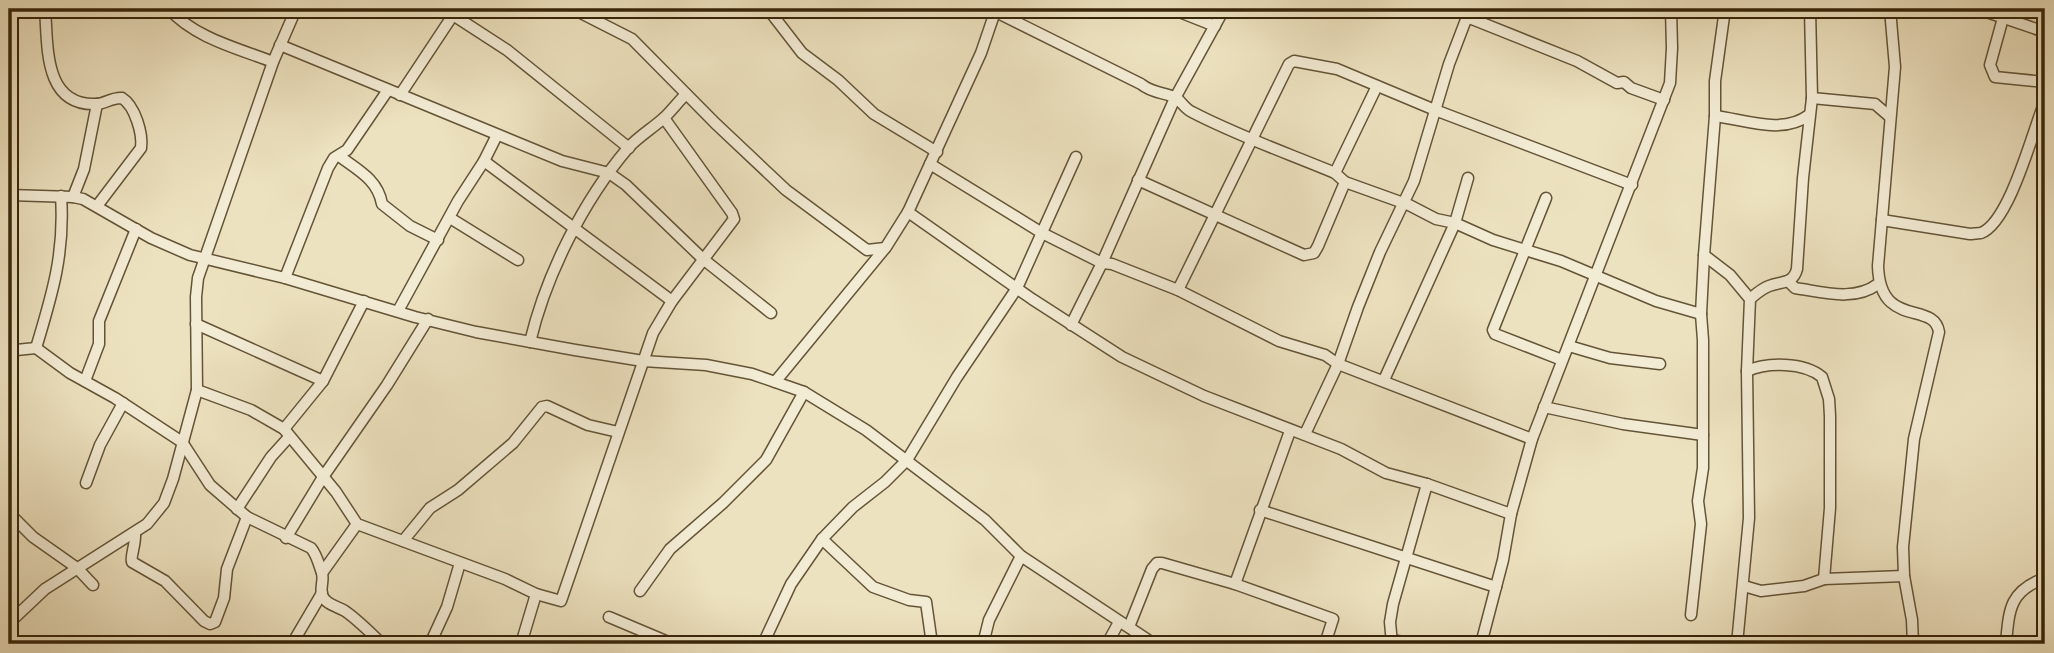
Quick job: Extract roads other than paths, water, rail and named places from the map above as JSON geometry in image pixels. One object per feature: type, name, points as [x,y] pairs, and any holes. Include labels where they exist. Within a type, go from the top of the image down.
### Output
[{"type":"street","points":[[45,9],[51,73],[56,85],[63,93],[77,100],[97,104],[118,97],[128,101],[142,142],[134,160],[97,206]]},
{"type":"street","points":[[169,9],[198,32],[273,62]]},
{"type":"street","points":[[9,623],[46,589],[147,524],[164,503],[197,390],[198,278],[273,62],[296,9]]},
{"type":"street","points":[[573,9],[632,39],[763,168],[810,209],[867,250],[886,247]]},
{"type":"street","points":[[768,9],[802,53],[838,80],[874,114],[937,152]]},
{"type":"street","points":[[1172,9],[1214,26]]},
{"type":"street","points":[[1072,325],[1102,264],[1175,98],[1224,9]]},
{"type":"street","points":[[1481,644],[1511,514],[1532,439],[1664,100],[1672,68],[1671,9]]},
{"type":"street","points":[[1691,615],[1701,524],[1698,501],[1703,468],[1701,314],[1704,255],[1715,116],[1715,81],[1725,9]]},
{"type":"street","points":[[1750,299],[1771,285],[1789,282],[1795,276],[1797,268],[1812,98],[1810,9]]},
{"type":"street","points":[[1890,9],[1895,48],[1893,97],[1889,116],[1889,149],[1878,284],[1887,301],[1901,309],[1933,318],[1938,324],[1939,332],[1914,439],[1903,547],[1913,644]]},
{"type":"street","points":[[1979,9],[2045,32]]},
{"type":"street","points":[[775,382],[886,247],[908,212],[981,53],[993,10],[1141,84],[1149,91],[1175,98],[1188,110],[1250,140],[1335,173],[1345,182],[1493,240],[1561,261],[1667,305],[1701,314]]},
{"type":"street","points":[[400,95],[455,12],[629,148]]},
{"type":"street","points":[[1306,434],[1414,181],[1466,13],[1577,61],[1617,83],[1625,82],[1631,88],[1664,100]]},
{"type":"street","points":[[2003,18],[1990,65],[1991,72],[1995,77],[2045,82]]},
{"type":"street","points":[[280,45],[562,161],[609,173],[626,185],[703,259],[771,313]]},
{"type":"street","points":[[1178,290],[1250,140],[1289,64],[1294,61],[1337,69],[1435,110],[1632,185]]},
{"type":"street","points":[[1335,173],[1377,86]]},
{"type":"street","points":[[285,278],[328,168],[334,158],[347,150],[387,90]]},
{"type":"street","points":[[530,342],[573,228],[629,148],[642,134],[664,118],[686,94]]},
{"type":"street","points":[[1812,98],[1875,104],[1893,97]]},
{"type":"street","points":[[1882,220],[1970,234],[1989,228],[1997,219],[2015,185],[2045,102]]},
{"type":"street","points":[[73,197],[86,158],[97,104]]},
{"type":"street","points":[[1875,104],[1889,116]]},
{"type":"street","points":[[1715,116],[1785,126],[1798,123],[1809,116]]},
{"type":"street","points":[[197,390],[251,410],[287,433],[336,492],[357,524],[505,579],[537,594],[557,601],[562,600],[653,333],[672,301],[734,216],[664,118]]},
{"type":"street","points":[[398,311],[497,135]]},
{"type":"street","points":[[339,156],[370,178],[381,194],[382,204],[410,226],[438,240]]},
{"type":"street","points":[[763,644],[791,584],[822,539],[853,507],[885,482],[907,460],[972,354],[1017,288],[1076,157]]},
{"type":"street","points":[[484,161],[672,301]]},
{"type":"street","points":[[930,164],[1042,233],[1102,264],[1112,264],[1178,290],[1279,341],[1325,355],[1338,364],[1532,439]]},
{"type":"street","points":[[1384,380],[1455,223],[1468,178]]},
{"type":"street","points":[[1138,180],[1304,256],[1318,246],[1345,182]]},
{"type":"street","points":[[9,195],[73,197],[97,206],[151,238],[190,255],[285,278],[476,332],[643,361],[706,365],[752,374],[804,392],[866,430],[907,460],[985,520],[1021,556],[1154,644]]},
{"type":"street","points":[[36,348],[51,299],[61,252],[61,196]]},
{"type":"street","points":[[1546,198],[1493,330],[1495,334],[1562,360]]},
{"type":"street","points":[[908,212],[1072,325],[1138,364],[1204,396],[1341,449],[1386,473],[1427,484],[1511,514]]},
{"type":"street","points":[[450,218],[518,260]]},
{"type":"street","points":[[85,381],[97,350],[100,321],[136,229]]},
{"type":"street","points":[[1704,255],[1730,275],[1750,299],[1747,371],[1749,507],[1737,644]]},
{"type":"street","points":[[1789,282],[1795,288],[1854,295],[1867,292],[1878,284]]},
{"type":"street","points":[[237,509],[323,381],[364,301]]},
{"type":"street","points":[[286,538],[323,477],[387,385],[428,319]]},
{"type":"street","points":[[196,324],[323,381]]},
{"type":"street","points":[[1569,346],[1622,360],[1660,364]]},
{"type":"street","points":[[9,348],[36,348],[70,373],[123,403],[182,443],[210,485],[247,517],[311,548],[322,573],[322,593],[292,644]]},
{"type":"street","points":[[1747,371],[1763,365],[1807,369],[1822,377],[1830,415],[1830,508],[1824,579]]},
{"type":"street","points":[[640,591],[670,549],[723,503],[766,460],[804,392]]},
{"type":"street","points":[[86,483],[100,445],[123,403]]},
{"type":"street","points":[[403,541],[430,508],[458,490],[513,443],[542,407],[547,406],[588,425],[618,432]]},
{"type":"street","points":[[1544,407],[1623,424],[1703,435]]},
{"type":"street","points":[[1235,583],[1290,431]]},
{"type":"street","points":[[1416,644],[1392,642],[1390,622],[1392,604],[1427,484]]},
{"type":"street","points":[[1260,510],[1496,587]]},
{"type":"street","points":[[9,513],[33,537],[77,568],[93,584]]},
{"type":"street","points":[[135,533],[136,545],[131,557],[132,562],[164,581],[210,624],[215,622],[225,598],[227,569],[247,517]]},
{"type":"street","points":[[322,573],[357,524]]},
{"type":"street","points":[[822,539],[873,587],[909,600],[920,599],[926,602],[932,644]]},
{"type":"street","points":[[984,644],[989,620],[1021,556]]},
{"type":"street","points":[[429,644],[447,607],[460,563]]},
{"type":"street","points":[[1107,644],[1124,624],[1157,563],[1235,583],[1333,619],[1325,644]]},
{"type":"street","points":[[1744,586],[1761,591],[1804,586],[1824,579],[1904,576]]},
{"type":"street","points":[[2006,644],[2014,601],[2019,592],[2027,584],[2045,578]]},
{"type":"street","points":[[322,593],[329,603],[344,610],[382,644]]},
{"type":"street","points":[[521,644],[537,594]]},
{"type":"street","points":[[609,617],[649,640],[673,644]]}]
